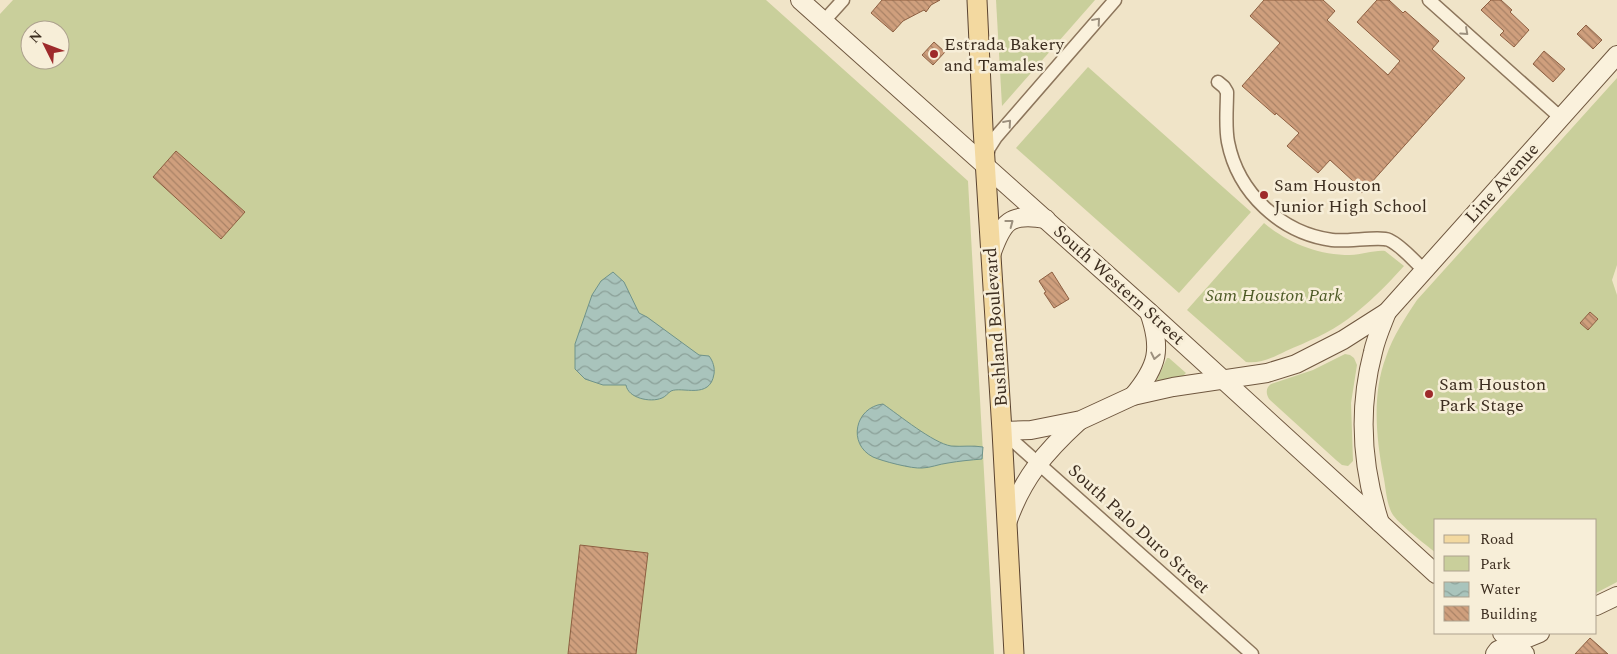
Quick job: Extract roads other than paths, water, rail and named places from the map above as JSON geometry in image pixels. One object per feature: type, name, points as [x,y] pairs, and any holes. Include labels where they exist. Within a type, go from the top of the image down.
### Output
[{"type":"main road","name":"South Western Street","points":[[800,0],[1046,219],[1434,572]]},
{"type":"main road","name":"Bushland Boulevard","points":[[977,0],[1014,654]]},
{"type":"main road","name":"Line Avenue","points":[[1080,420],[1133,396],[1188,384],[1260,375],[1296,364],[1342,340],[1387,312],[1617,55]]},
{"type":"main road","points":[[991,255],[998,237],[1010,221],[1027,216],[1046,219]]},
{"type":"main road","points":[[1133,396],[1144,383],[1152,368],[1157,352],[1156,332],[1149,312]]},
{"type":"main road","name":"Line Avenue","points":[[1381,524],[1368,478],[1365,458],[1364,422],[1366,390],[1373,351],[1387,312]]},
{"type":"main road","points":[[1002,432],[1031,430],[1080,420]]},
{"type":"main road","points":[[1006,523],[1021,489],[1038,463],[1080,420]]},
{"type":"main road","points":[[1597,606],[1617,596]]},
{"type":"main road","points":[[1495,654],[1498,650],[1538,634]]},
{"type":"street","points":[[824,21],[843,0]]},
{"type":"street","points":[[985,165],[989,148],[996,137],[1115,0]]},
{"type":"street","points":[[1429,0],[1561,118]]},
{"type":"street","points":[[1218,82],[1227,92],[1228,140],[1235,166],[1249,190],[1269,212],[1299,231],[1323,238],[1348,241],[1380,238],[1389,240],[1424,270]]},
{"type":"street","name":"South Palo Duro Street","points":[[1002,432],[1252,654]]},
{"type":"water","points":[[613,272],[624,282],[639,313],[699,355],[709,356],[713,362],[714,372],[711,382],[707,387],[695,390],[671,391],[662,398],[646,400],[631,393],[626,385],[603,385],[585,379],[575,369],[575,344],[592,295],[601,281]]},
{"type":"water","points":[[883,404],[935,440],[944,444],[983,447],[982,459],[917,468],[873,457],[860,444],[857,435],[858,427],[866,412],[873,407]]},
{"type":"place","name":"Estrada Bakery and Tamales","points":[[934,54]]},
{"type":"place","name":"Sam Houston Junior High School","points":[[1264,195]]},
{"type":"place","name":"Sam Houston Park Stage","points":[[1429,394]]},
{"type":"park label","name":"Sam Houston Park","points":[[1274,295]]}]
